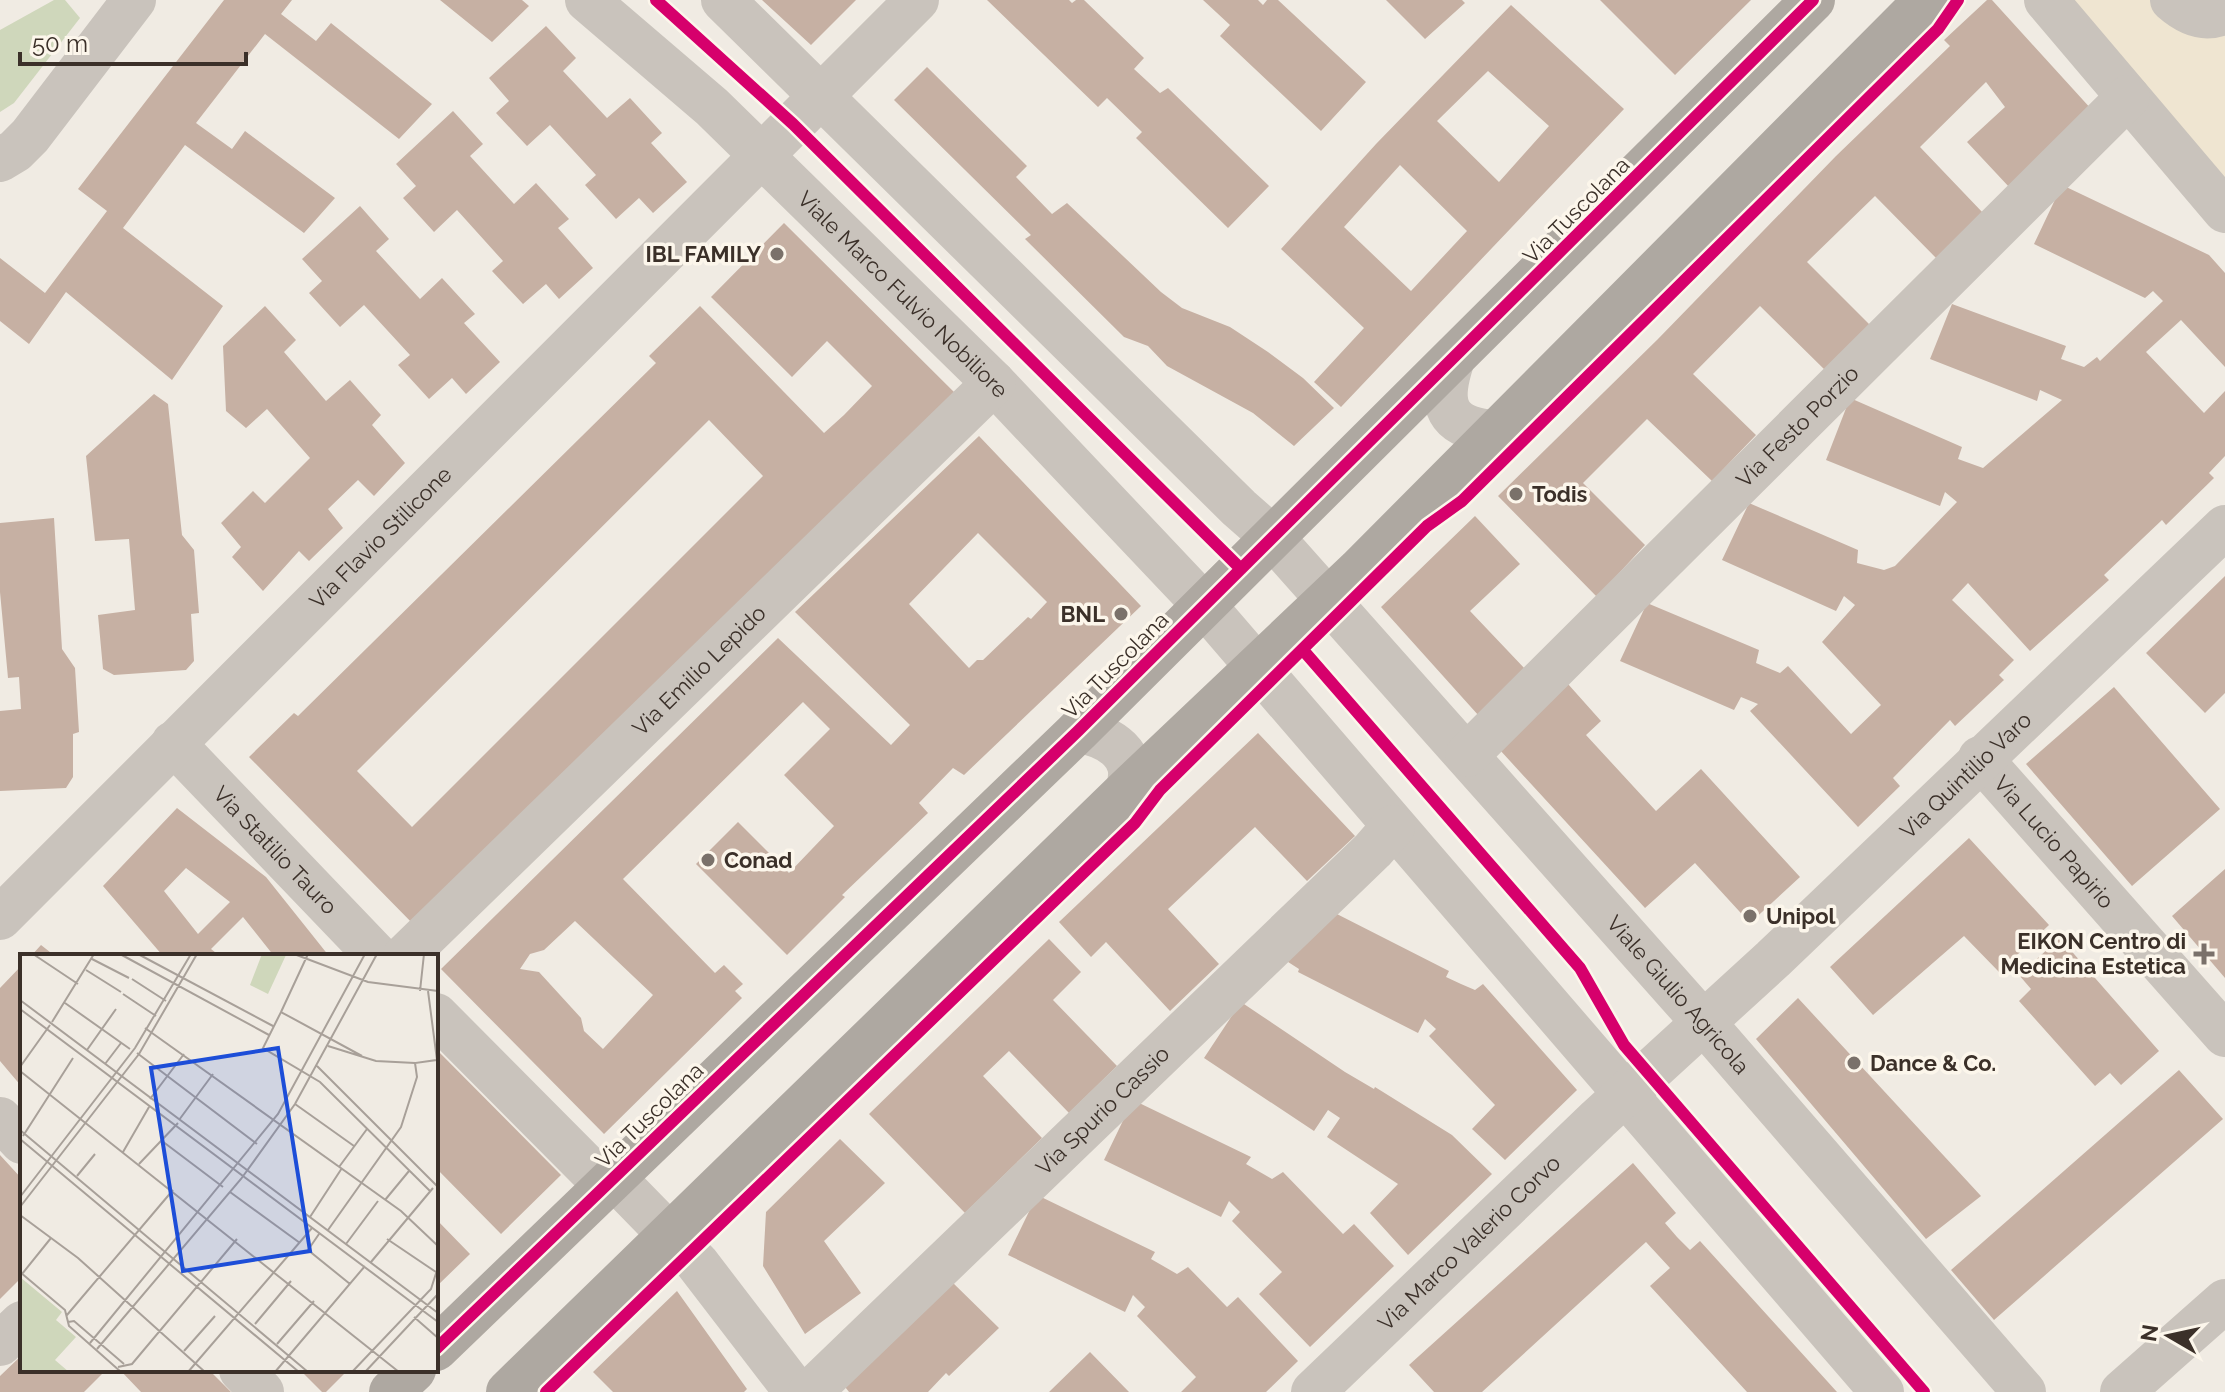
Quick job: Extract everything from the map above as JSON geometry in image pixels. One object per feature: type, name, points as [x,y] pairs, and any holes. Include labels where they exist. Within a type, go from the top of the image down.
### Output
[{"type":"main road","name":"Via Tuscolana","points":[[438,1347],[1078,731],[1813,0]]},
{"type":"main road","points":[[508,1392],[1127,790],[1329,599],[1926,0]]},
{"type":"main road","points":[[391,1392],[412,1372]]},
{"type":"street","points":[[0,160],[30,136],[134,0]]},
{"type":"street","name":"Viale Marco Fulvio Nobiliore","points":[[587,0],[712,107],[994,383],[1204,605]]},
{"type":"street","points":[[723,0],[1272,537],[1329,599]]},
{"type":"street","name":"Via Flavio Stilicone","points":[[0,918],[917,0]]},
{"type":"street","points":[[2046,0],[2225,211]]},
{"type":"street","points":[[2172,0],[2194,15],[2207,17],[2225,12]]},
{"type":"street","name":"Via Festo Porzio","points":[[1467,755],[2128,97]]},
{"type":"street","points":[[1452,362],[1447,389],[1451,415],[1463,426],[1493,432]]},
{"type":"street","name":"Via Emilio Lepido","points":[[407,954],[994,383]]},
{"type":"street","name":"Via Quintilio Varo","points":[[1625,1094],[1704,1023],[2225,527]]},
{"type":"street","name":"Viale Giulio Agricola","points":[[1329,599],[1704,1023],[2024,1392]]},
{"type":"street","points":[[1204,605],[1882,1392]]},
{"type":"street","name":"Via Tuscolana","points":[[1078,731],[1103,737],[1122,751],[1131,768],[1127,790]]},
{"type":"street","name":"Via Statilio Tauro","points":[[173,743],[375,954]]},
{"type":"street","name":"Via Lucio Papirio","points":[[1980,758],[2225,1035]]},
{"type":"street","name":"Via Spurio Cassio","points":[[810,1392],[1373,850],[1393,827]]},
{"type":"street","points":[[438,1017],[609,1181]]},
{"type":"street","name":"Via Marco Valerio Corvo","points":[[1337,1383],[1625,1094]]},
{"type":"street","points":[[0,1119],[20,1140]]},
{"type":"street","name":"Via Tuscolana","points":[[609,1181],[697,1263],[796,1392]]},
{"type":"street","points":[[2122,1392],[2225,1301]]},
{"type":"street","points":[[0,1344],[20,1325]]},
{"type":"street","points":[[243,1372],[262,1392]]},
{"type":"green space","points":[[54,0],[65,0],[80,18],[14,103],[0,112],[0,30]]},
{"type":"shaded area","points":[[2073,0],[2225,2],[2225,184]]},
{"type":"building","points":[[224,0],[292,0],[281,14],[316,41],[331,23],[432,104],[399,139],[265,34],[196,123],[232,149],[245,131],[335,198],[304,233],[185,145],[123,228],[223,306],[172,380],[66,292],[29,344],[0,321],[0,258],[45,293],[107,211],[78,189]]},
{"type":"building","points":[[440,0],[522,0],[529,6],[492,42]]},
{"type":"building","points":[[762,0],[856,0],[811,45]]},
{"type":"building","points":[[987,0],[1069,0],[1072,3],[1084,0],[1144,58],[1134,69],[1160,93],[1168,88],[1269,186],[1228,228],[1136,138],[1142,132],[1107,98],[1098,107]]},
{"type":"building","points":[[1203,0],[1258,0],[1263,5],[1267,0],[1278,0],[1366,82],[1321,131],[1220,36],[1230,25]]},
{"type":"building","points":[[1386,0],[1462,0],[1465,3],[1425,39]]},
{"type":"building","points":[[1600,0],[1751,0],[1675,75]]},
{"type":"building","points":[[1987,0],[1992,0],[2093,111],[2010,188],[1967,142],[2005,107],[1986,82],[1920,147],[1984,214],[1938,260],[1875,196],[1807,262],[1873,328],[1828,373],[1760,306],[1693,374],[1756,435],[1712,481],[1647,419],[1583,483],[1645,545],[1597,597],[1498,496],[1658,339],[1836,156],[1950,46],[1944,40]]},
{"type":"building","points":[[1511,5],[1624,109],[1341,407],[1314,382],[1364,328],[1281,249],[1376,144]],"holes":[[[1488,71],[1549,126],[1499,182],[1437,121]],[[1400,165],[1467,231],[1411,291],[1344,227]]]},
{"type":"building","points":[[546,26],[576,58],[563,71],[607,118],[630,98],[662,133],[651,143],[687,182],[653,213],[639,198],[616,219],[585,185],[596,175],[550,125],[527,146],[496,113],[509,101],[489,78]]},
{"type":"building","points":[[927,67],[1027,166],[1016,177],[1052,214],[1067,203],[1161,292],[1182,308],[1230,327],[1268,352],[1303,378],[1334,408],[1294,446],[1253,413],[1167,366],[1148,346],[1124,337],[1025,239],[1031,235],[894,100]]},
{"type":"building","points":[[453,111],[483,144],[470,156],[514,204],[536,183],[569,219],[558,228],[593,268],[559,299],[546,284],[523,304],[492,271],[503,261],[457,210],[434,232],[403,198],[416,186],[396,164]]},
{"type":"building","points":[[2062,185],[2209,255],[2225,273],[2225,367],[2181,320],[2146,352],[2204,413],[2225,391],[2225,456],[2209,473],[2214,478],[2166,525],[2162,520],[2104,575],[2109,580],[2030,651],[1968,583],[1952,600],[2014,660],[1999,675],[2004,680],[1955,726],[1950,720],[1893,778],[1900,786],[1858,827],[1750,711],[1758,704],[1741,697],[1734,710],[1620,661],[1647,603],[1759,650],[1756,663],[1780,673],[1788,666],[1851,734],[1881,705],[1822,642],[1855,605],[1844,596],[1836,611],[1722,560],[1749,503],[1858,550],[1857,563],[1884,570],[1895,566],[1957,502],[1945,492],[1940,506],[1826,460],[1850,398],[1962,447],[1958,459],[1983,468],[2062,400],[2040,390],[2037,401],[1930,359],[1952,304],[2066,346],[2061,359],[2084,367],[2097,357],[2100,361],[2163,301],[2153,291],[2145,298],[2034,244]]},
{"type":"building","points":[[360,206],[389,239],[376,251],[420,299],[442,278],[475,314],[464,323],[500,362],[466,394],[452,378],[429,399],[398,365],[410,355],[364,305],[340,327],[309,293],[322,281],[302,259]]},
{"type":"building","points":[[784,223],[957,395],[417,928],[249,757],[294,713],[298,716],[656,363],[649,356],[700,306],[824,433],[872,386],[827,341],[792,377],[711,297]],"holes":[[[709,420],[763,476],[412,827],[357,771]]]},
{"type":"building","points":[[265,306],[296,340],[284,352],[326,401],[350,380],[381,415],[372,425],[405,463],[374,496],[358,480],[328,509],[343,528],[309,561],[299,551],[263,591],[232,557],[241,547],[221,523],[253,491],[265,503],[310,458],[267,409],[246,428],[226,411],[223,346]]},
{"type":"building","points":[[154,394],[168,404],[182,535],[194,550],[199,613],[191,614],[194,661],[186,670],[114,675],[103,669],[98,615],[135,610],[129,539],[95,541],[86,456]]},
{"type":"building","points":[[979,436],[1141,606],[964,775],[953,768],[919,803],[928,813],[842,895],[845,897],[787,955],[696,864],[738,822],[789,873],[834,826],[784,775],[830,729],[803,702],[623,879],[715,973],[724,965],[743,984],[735,991],[742,998],[604,1134],[441,969],[778,638],[891,745],[910,725],[795,612]],"holes":[[[978,533],[1047,602],[983,660],[977,660],[969,668],[909,604]],[[575,921],[653,995],[603,1049],[584,1031],[581,1018],[539,972],[520,969],[530,954],[544,950]]]},
{"type":"building","points":[[1475,516],[1520,564],[1470,611],[1526,670],[1479,716],[1381,607]]},
{"type":"building","points":[[54,518],[62,649],[75,668],[79,732],[73,734],[73,777],[66,788],[0,791],[0,711],[21,709],[19,677],[8,678],[0,592],[0,523]]},
{"type":"building","points":[[2225,576],[2225,693],[2205,713],[2146,653]]},
{"type":"building","points":[[1568,684],[1601,721],[1586,735],[1656,811],[1701,769],[1800,877],[1750,923],[1695,863],[1645,908],[1499,749]]},
{"type":"building","points":[[2114,687],[2220,809],[2132,886],[2026,764]]},
{"type":"building","points":[[1258,733],[1355,836],[1307,881],[1255,827],[1168,909],[1219,964],[1170,1011],[1106,942],[1091,957],[1059,922]]},
{"type":"building","points":[[177,808],[266,877],[327,954],[272,954],[243,917],[211,949],[217,954],[161,954],[103,886]],"holes":[[[186,868],[230,902],[198,934],[164,891]]]},
{"type":"building","points":[[1969,838],[2049,925],[1999,972],[1964,936],[1873,1015],[1830,967]]},
{"type":"building","points":[[2225,869],[2225,978],[2172,916]]},
{"type":"building","points":[[1329,910],[1449,971],[1446,977],[1475,990],[1483,984],[1577,1090],[1505,1160],[1472,1129],[1495,1105],[1429,1036],[1436,1029],[1425,1019],[1418,1033],[1298,972],[1299,969],[1285,960]]},
{"type":"building","points":[[2060,938],[2159,1051],[2121,1085],[2110,1073],[2095,1086],[2019,1001],[2031,989],[2019,975]]},
{"type":"building","points":[[1049,939],[1081,972],[1053,1000],[1117,1066],[1069,1113],[1009,1051],[983,1076],[1042,1138],[965,1213],[869,1114]]},
{"type":"building","points":[[41,945],[52,954],[33,954]]},
{"type":"building","points":[[20,967],[20,1085],[0,1061],[0,988]]},
{"type":"building","points":[[1798,998],[1981,1196],[1926,1239],[1756,1039]]},
{"type":"building","points":[[1241,1002],[1345,1072],[1452,1135],[1492,1174],[1408,1255],[1370,1213],[1398,1184],[1327,1137],[1340,1118],[1328,1110],[1314,1131],[1204,1058]]},
{"type":"building","points":[[438,1051],[561,1175],[501,1234],[438,1170]]},
{"type":"building","points":[[2179,1070],[2223,1119],[1994,1320],[1951,1270]]},
{"type":"building","points":[[1133,1100],[1251,1157],[1246,1164],[1272,1179],[1283,1172],[1343,1234],[1354,1224],[1394,1266],[1310,1347],[1259,1294],[1282,1272],[1232,1221],[1240,1212],[1229,1201],[1221,1217],[1104,1160]]},
{"type":"building","points":[[840,1139],[885,1183],[824,1241],[861,1293],[805,1334],[763,1266],[766,1212]]},
{"type":"building","points":[[0,1155],[20,1177],[20,1279],[0,1299]]},
{"type":"building","points":[[1633,1163],[1676,1213],[1665,1223],[1677,1237],[1690,1250],[1700,1241],[1837,1392],[1747,1392],[1650,1286],[1670,1268],[1646,1242],[1482,1392],[1434,1392],[1409,1365]]},
{"type":"building","points":[[1037,1195],[1155,1252],[1151,1259],[1177,1274],[1188,1267],[1227,1307],[1238,1297],[1298,1361],[1266,1392],[1181,1392],[1196,1377],[1137,1316],[1145,1307],[1133,1295],[1125,1312],[1008,1255]]},
{"type":"building","points":[[438,1221],[470,1254],[438,1285]]},
{"type":"building","points":[[950,1280],[999,1328],[928,1392],[849,1392],[842,1383]]},
{"type":"building","points":[[677,1291],[747,1389],[744,1392],[613,1392],[593,1372]]},
{"type":"building","points":[[1090,1352],[1129,1392],[1049,1392]]},
{"type":"building","points":[[20,1357],[20,1372],[104,1372],[84,1392],[0,1392],[0,1376]]},
{"type":"building","points":[[122,1372],[211,1372],[231,1392],[141,1392]]},
{"type":"building","points":[[302,1372],[346,1372],[326,1392],[322,1392]]},
{"type":"cycle path","points":[[656,0],[793,124],[1241,569]]},
{"type":"cycle path","points":[[438,1347],[1078,731],[1813,0]]},
{"type":"cycle path","points":[[546,1392],[1135,823],[1160,790],[1427,526],[1462,501],[1938,29],[1958,0]]},
{"type":"cycle path","points":[[1303,650],[1580,968],[1624,1045],[1924,1392]]},
{"type":"place","name":"IBL FAMILY","points":[[777,254]]},
{"type":"place","name":"Todis","points":[[1516,494]]},
{"type":"place","name":"BNL","points":[[1121,614]]},
{"type":"place","name":"Conad","points":[[708,860]]},
{"type":"place","name":"Unipol","points":[[1750,916]]},
{"type":"place","name":"EIKON Centro di Medicina Estetica","points":[[2204,954]]},
{"type":"place","name":"Dance & Co.","points":[[1854,1063]]}]
